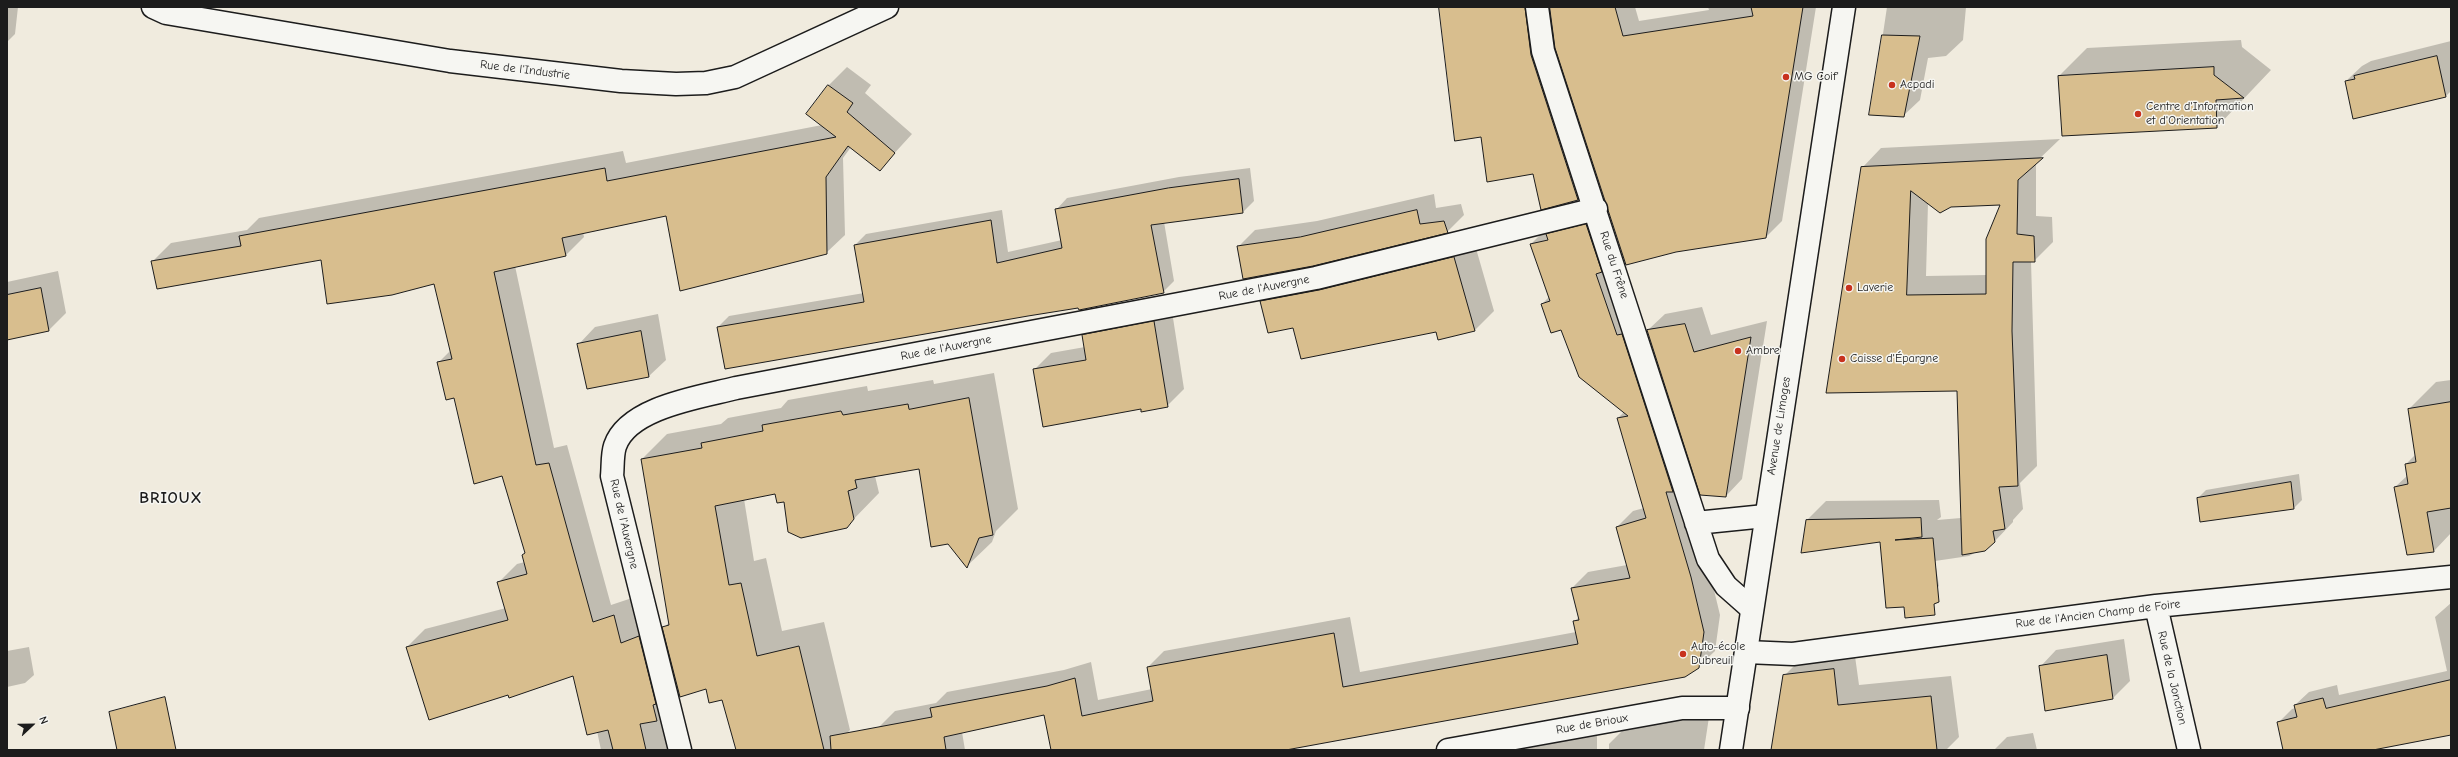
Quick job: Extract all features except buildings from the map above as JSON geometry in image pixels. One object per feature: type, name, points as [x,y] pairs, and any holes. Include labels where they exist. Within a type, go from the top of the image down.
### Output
[{"type":"street","name":"Rue de l'Industrie","points":[[153,7],[166,13],[426,57],[621,81],[676,84],[706,83],[735,77],[887,7]]},
{"type":"street","name":"Rue du Frêne","points":[[1537,7],[1543,51],[1596,209],[1708,559],[1726,586],[1752,609]]},
{"type":"street","name":"Avenue de Limoges","points":[[1731,750],[1765,516],[1844,7]]},
{"type":"street","name":"Rue de l'Auvergne","points":[[680,750],[612,476],[616,446],[628,425],[656,410],[736,388],[1316,278],[1596,209]]},
{"type":"street","points":[[1696,523],[1765,516]]},
{"type":"street","name":"Rue de l'Ancien Champ de Foire","points":[[1746,652],[1793,654],[2156,606],[2451,577]]},
{"type":"street","name":"Rue de la Jonction","points":[[2156,606],[2189,750]]},
{"type":"street","name":"Rue de Brioux","points":[[1448,750],[1682,708],[1738,708]]},
{"type":"place","name":"MG Coif'","points":[[1786,77]]},
{"type":"place","name":"Acpadi","points":[[1892,85]]},
{"type":"place","name":"Centre d'Information et d'Orientation","points":[[2138,114]]},
{"type":"place","name":"Laverie","points":[[1849,288]]},
{"type":"place","name":"Ambre","points":[[1738,351]]},
{"type":"place","name":"Caisse d'Épargne","points":[[1842,359]]},
{"type":"place","name":"Auto-école Dubreuil","points":[[1683,654]]},
{"type":"district","name":"BRIOUX","points":[[171,498]]}]
